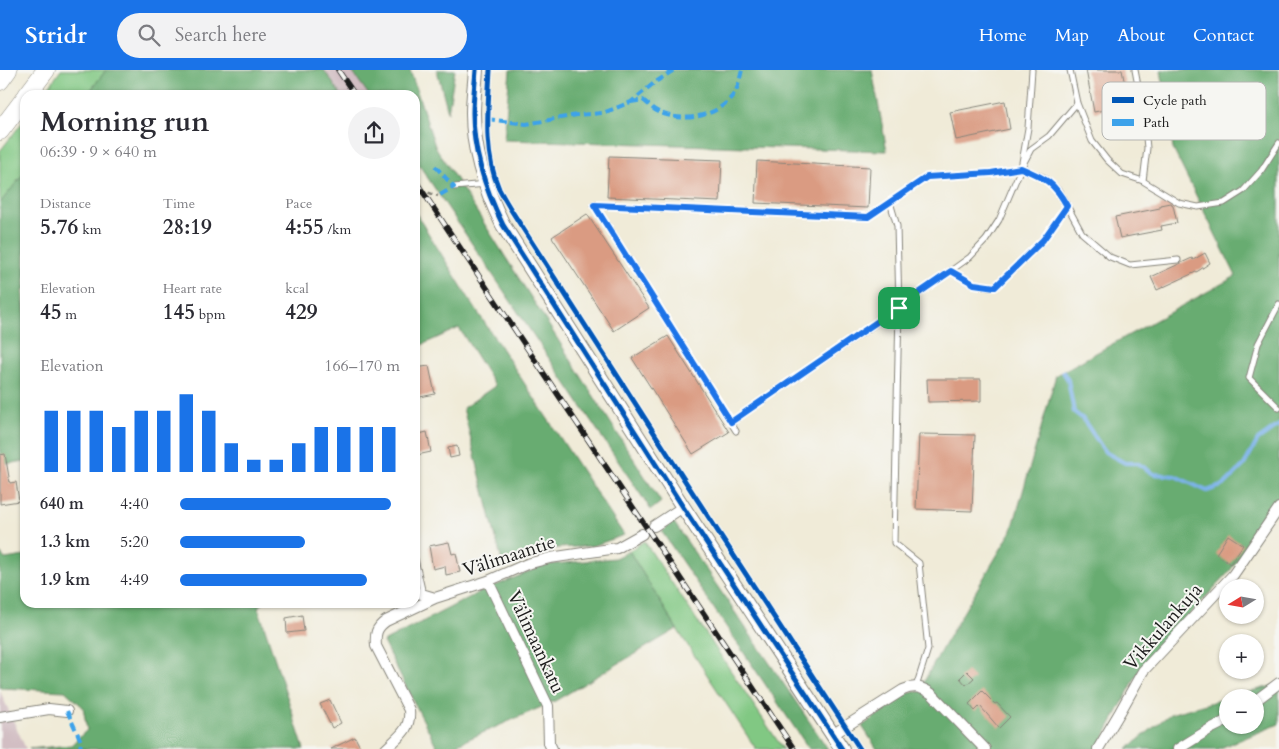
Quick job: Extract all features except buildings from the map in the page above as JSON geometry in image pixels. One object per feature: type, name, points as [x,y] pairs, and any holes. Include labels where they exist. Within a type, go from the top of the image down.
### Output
[{"type":"highway","points":[[0,81],[8,70]]},
{"type":"highway","points":[[31,90],[46,70]]},
{"type":"highway","points":[[0,131],[20,104]]},
{"type":"street","points":[[476,70],[473,113],[477,154],[493,204],[503,225],[842,749]]},
{"type":"street","points":[[654,526],[684,507]]},
{"type":"street","name":"Vikkulankuja","points":[[1098,749],[1142,670],[1233,575],[1279,508]]},
{"type":"street","name":"Välimaantie","points":[[420,605],[435,598],[488,581],[527,564],[550,558],[617,548],[642,534]]},
{"type":"street","name":"Välimaankatu","points":[[488,581],[548,706],[549,743],[552,749]]},
{"type":"street","points":[[420,593],[435,598]]},
{"type":"street","name":"Välimaantie","points":[[386,749],[408,728],[410,718],[409,710],[376,646],[375,634],[379,626],[386,621],[414,608]]},
{"type":"street","points":[[1264,694],[1279,682]]},
{"type":"street","points":[[832,734],[903,690],[916,687],[932,694],[985,749]]},
{"type":"street","points":[[0,717],[49,709],[67,711]]},
{"type":"street","points":[[1178,749],[1219,724]]},
{"type":"lane","points":[[1021,168],[1028,128],[1032,70]]},
{"type":"lane","points":[[1070,70],[1077,103],[1092,141],[1107,160],[1122,174],[1143,181],[1179,203],[1198,207],[1224,203],[1243,191],[1261,171],[1279,143]]},
{"type":"lane","points":[[731,422],[899,308],[970,257],[986,240],[1000,220],[1021,168],[1031,149],[1049,136],[1077,103]]},
{"type":"lane","points":[[1143,181],[1146,140]]},
{"type":"lane","points":[[736,431],[594,205],[868,217],[927,177],[991,173],[1021,168],[1043,177],[1059,191],[1082,233],[1110,257],[1130,265],[1178,260]]},
{"type":"lane","points":[[454,187],[486,184]]},
{"type":"lane","points":[[890,202],[897,226],[899,308],[894,543],[919,563],[928,649],[916,687]]},
{"type":"lane","points":[[951,271],[974,284],[995,287],[1043,240],[1067,206]]},
{"type":"lane","points":[[1279,304],[1258,344],[1249,378],[1279,408]]},
{"type":"path","points":[[421,190],[438,196]]},
{"type":"shaded area","points":[[324,70],[376,70],[392,90],[338,90]]},
{"type":"shaded area","points":[[0,691],[26,749],[0,749]]},
{"type":"green space","points":[[61,70],[106,70],[91,90],[47,90]]},
{"type":"green space","points":[[106,70],[324,70],[338,90],[91,90]]},
{"type":"green space","points":[[351,70],[410,70],[417,90],[365,90]]},
{"type":"green space","points":[[437,70],[455,70],[448,112]]},
{"type":"green space","points":[[510,70],[872,70],[887,151],[504,140]]},
{"type":"green space","points":[[1161,70],[1279,70],[1279,504],[1229,572],[1223,579],[1219,579],[1219,583],[1140,669],[1098,749],[877,749],[862,726],[909,693],[919,691],[1012,530],[1056,375],[1236,276],[1173,149],[1172,140],[1266,140],[1266,82],[1163,82]]},
{"type":"green space","points":[[420,100],[435,146],[661,502],[651,510],[420,166]]},
{"type":"green space","points":[[20,125],[20,178],[0,203],[0,151]]},
{"type":"green space","points":[[20,178],[20,462],[0,465],[0,203]]},
{"type":"green space","points":[[420,220],[475,308],[624,535],[593,546],[540,549],[503,566],[463,408],[495,386],[459,328],[420,346]]},
{"type":"green space","points":[[673,521],[828,749],[809,749],[662,532]]},
{"type":"green space","points":[[644,541],[783,749],[756,749],[677,629],[629,551]]},
{"type":"green space","points":[[629,551],[677,629],[555,701],[446,749],[438,749],[383,642],[478,593],[545,565],[615,558]]},
{"type":"green space","points":[[0,553],[5,559],[20,557],[20,608],[258,608],[304,749],[29,749],[71,745],[87,730],[83,707],[65,691],[0,688]]},
{"type":"green space","points":[[1279,684],[1279,724],[1264,730],[1264,689],[1260,689]]},
{"type":"green space","points":[[1219,700],[1219,734],[1255,734],[1218,749],[1127,749],[1170,714]]},
{"type":"waterway","points":[[1063,372],[1068,380],[1074,412],[1083,419],[1105,452],[1125,463],[1137,463],[1154,474],[1175,476],[1207,491],[1224,485],[1244,465],[1258,440],[1279,425]]},
{"type":"railway","points":[[338,70],[352,90]]},
{"type":"railway","points":[[420,188],[794,749]]},
{"type":"marked path","points":[[487,119],[526,124],[577,115],[603,113],[631,102],[654,83],[674,70]]},
{"type":"marked path","points":[[631,102],[643,100],[655,110],[665,115],[676,117],[699,116],[710,113],[728,101],[736,90],[742,70]]},
{"type":"marked path","points":[[435,166],[454,187],[438,196]]},
{"type":"marked path","points":[[67,711],[81,741],[80,749]]},
{"type":"cycle path","points":[[476,70],[473,113],[475,142],[486,185],[503,225],[683,507],[842,749]]},
{"type":"cycle path","points":[[490,70],[489,146],[494,175],[502,195],[860,749]]},
{"type":"route","points":[[1021,168],[1043,177],[1059,191],[1067,206],[1043,240],[995,287],[974,284],[951,271],[899,308],[731,422],[594,205],[868,217],[927,177],[991,173],[1021,168]]}]
